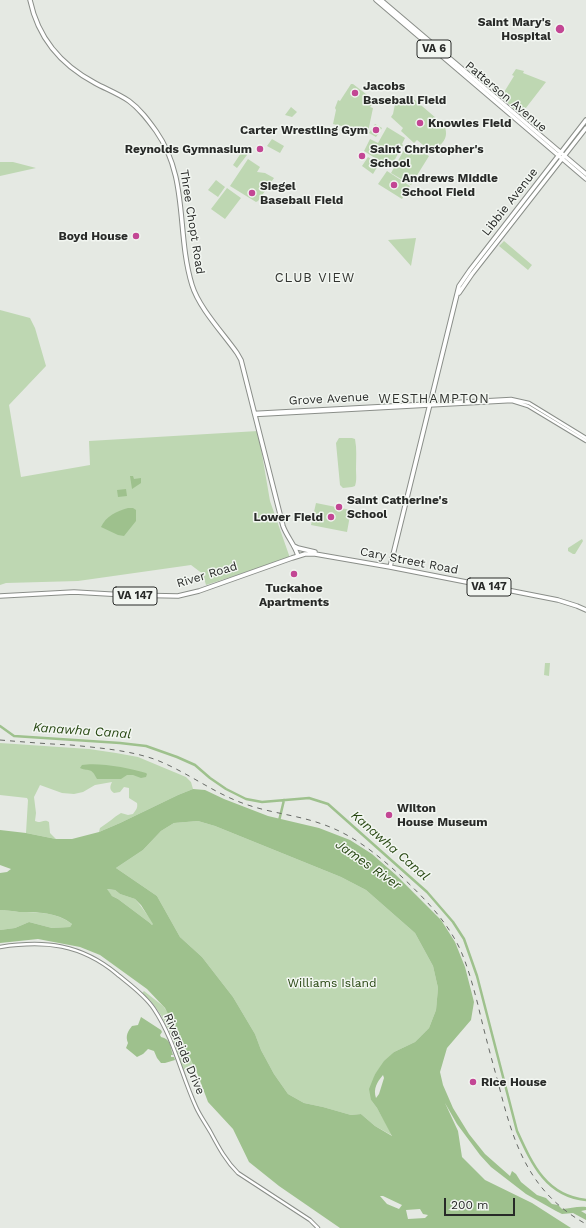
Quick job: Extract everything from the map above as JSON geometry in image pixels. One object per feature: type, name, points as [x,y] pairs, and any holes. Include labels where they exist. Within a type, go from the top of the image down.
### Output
[{"type":"main road","name":"Three Chopt Road","points":[[30,0],[33,13],[41,33],[59,56],[71,68],[83,76],[120,95],[132,103],[151,125],[171,159],[177,179],[185,247],[193,287],[199,300],[239,357],[283,526],[286,535],[298,556]]},
{"type":"main road","name":"Patterson Avenue","points":[[376,0],[586,174]]},
{"type":"main road","name":"Patterson Avenue","points":[[381,0],[562,155],[586,179]]},
{"type":"main road","name":"Libbie Avenue","points":[[390,567],[456,299],[465,283],[562,155],[586,120]]},
{"type":"main road","name":"Libbie Avenue","points":[[562,155],[586,128]]},
{"type":"main road","points":[[293,546],[320,554]]},
{"type":"main road","name":"Cary Street Road","points":[[298,556],[305,554],[320,554],[390,567],[564,602],[586,610]]},
{"type":"main road","name":"River Road","points":[[0,596],[74,592],[126,596],[187,594],[298,556]]},
{"type":"street","name":"Grove Avenue","points":[[255,414],[516,399],[529,403],[586,439]]},
{"type":"street","name":"Riverside Drive","points":[[0,947],[24,944],[41,944],[79,951],[96,958],[129,984],[153,1007],[160,1018],[173,1046],[196,1107],[223,1156],[238,1173],[310,1220],[318,1228]]},
{"type":"green space","points":[[516,69],[524,71],[523,73],[546,82],[522,113],[519,113],[501,97],[514,76],[512,75]]},
{"type":"green space","points":[[351,84],[375,101],[370,107],[373,108],[368,132],[333,124],[336,110],[335,108],[338,100],[340,101]]},
{"type":"green space","points":[[404,98],[415,100],[444,125],[446,134],[444,141],[441,144],[434,148],[428,149],[417,140],[414,143],[401,131],[403,128],[391,117],[395,104]]},
{"type":"green space","points":[[291,107],[297,112],[292,117],[285,115]]},
{"type":"green space","name":"Carter Wrestling Gym","points":[[375,124],[382,128],[376,137],[369,133]]},
{"type":"green space","points":[[387,127],[405,138],[402,144],[403,145],[389,167],[364,151],[370,139],[378,143]]},
{"type":"green space","points":[[272,139],[284,146],[280,153],[267,146]]},
{"type":"green space","points":[[408,143],[429,156],[411,185],[391,173]]},
{"type":"green space","points":[[245,147],[247,155],[237,168],[233,165]]},
{"type":"green space","points":[[368,157],[379,164],[373,174],[362,166]]},
{"type":"green space","name":"Siegel Baseball Field","points":[[248,159],[260,167],[257,172],[265,173],[274,178],[256,202],[230,186]]},
{"type":"green space","points":[[0,162],[13,162],[36,168],[0,176]]},
{"type":"green space","name":"Andrews Middle School Field","points":[[387,171],[410,186],[402,199],[378,184]]},
{"type":"green space","points":[[216,180],[225,187],[218,197],[208,190]]},
{"type":"green space","points":[[227,188],[241,198],[225,219],[211,209]]},
{"type":"green space","points":[[416,238],[411,266],[388,240]]},
{"type":"green space","points":[[504,241],[532,265],[528,270],[499,246]]},
{"type":"green space","points":[[0,310],[30,318],[35,328],[46,366],[9,405],[21,477],[90,465],[89,441],[258,431],[270,501],[290,558],[206,585],[203,574],[191,565],[78,581],[6,583],[0,585]]},
{"type":"green space","points":[[339,438],[355,439],[356,480],[355,486],[352,487],[343,488],[340,485],[336,443]]},
{"type":"green space","name":"Lower Field","points":[[316,503],[351,510],[347,532],[311,525]]},
{"type":"green space","points":[[582,539],[583,541],[575,554],[568,551],[568,548]]},
{"type":"green space","points":[[545,663],[550,663],[549,676],[544,675]]},
{"type":"green space","points":[[0,743],[89,749],[138,757],[186,777],[191,782],[193,789],[99,832],[100,828],[121,813],[128,815],[133,814],[137,808],[137,803],[129,798],[129,788],[124,787],[120,792],[114,793],[110,788],[112,782],[95,785],[83,792],[74,794],[62,793],[40,785],[34,797],[36,813],[35,821],[49,822],[50,833],[56,839],[26,833],[27,798],[0,795]]},
{"type":"green space","name":"Williams Island","points":[[198,821],[215,826],[341,877],[366,890],[415,933],[433,966],[438,988],[436,1010],[429,1028],[415,1042],[394,1052],[375,1074],[371,1100],[393,1136],[375,1126],[361,1114],[351,1115],[304,1103],[288,1094],[274,1074],[261,1050],[255,1034],[233,997],[202,957],[180,937],[157,896],[116,868],[143,850],[161,831],[174,823]]},
{"type":"green space","points":[[106,889],[115,890],[120,894],[135,899],[154,924],[152,925],[112,896]]},
{"type":"green space","points":[[0,910],[53,915],[72,924],[70,927],[52,928],[29,922],[15,928],[0,930]]},
{"type":"green space","points":[[144,991],[163,1006],[171,1017],[185,1048],[189,1051],[194,1063],[183,1070],[168,1028],[157,1009],[142,993]]},
{"type":"water","points":[[130,476],[133,476],[134,479],[141,478],[141,483],[132,489]]},
{"type":"water","points":[[126,489],[127,496],[118,497],[117,490]]},
{"type":"water","points":[[128,508],[133,508],[136,510],[136,521],[124,536],[118,535],[101,527],[112,514]]},
{"type":"water","points":[[96,764],[123,767],[147,774],[146,777],[141,778],[133,775],[127,775],[121,779],[97,779],[92,771],[80,768],[82,765]]},
{"type":"water","name":"James River","points":[[193,789],[205,790],[268,816],[319,828],[350,840],[372,854],[396,875],[441,920],[455,942],[465,967],[474,1002],[471,1020],[447,1048],[440,1072],[443,1085],[453,1108],[469,1134],[485,1154],[510,1176],[512,1171],[521,1182],[537,1195],[546,1198],[552,1204],[558,1205],[562,1209],[586,1207],[586,1210],[581,1211],[586,1214],[586,1220],[573,1213],[562,1214],[556,1211],[526,1194],[491,1167],[457,1124],[445,1103],[458,1131],[462,1157],[485,1180],[532,1203],[571,1228],[340,1228],[279,1186],[249,1162],[233,1129],[208,1102],[196,1070],[165,1008],[147,989],[100,955],[80,947],[38,939],[0,943],[0,930],[15,928],[29,922],[52,928],[70,927],[72,924],[53,915],[0,910],[0,873],[7,872],[11,869],[0,865],[0,830],[56,839],[72,839],[99,832]],"holes":[[[198,821],[215,826],[341,877],[366,890],[415,933],[433,966],[438,988],[436,1010],[429,1028],[415,1042],[394,1052],[384,1061],[375,1074],[369,1089],[371,1100],[392,1136],[375,1126],[361,1114],[351,1115],[304,1103],[288,1094],[274,1074],[261,1050],[255,1034],[233,997],[202,957],[180,937],[157,896],[116,868],[143,850],[161,831],[174,823]],[[107,889],[115,890],[120,894],[135,899],[141,905],[153,924],[152,925],[112,896]],[[383,1075],[384,1078],[379,1094],[376,1098],[375,1089],[377,1083]],[[380,1196],[402,1205],[399,1209],[387,1204]],[[420,1209],[423,1214],[428,1215],[425,1218],[408,1219],[406,1210]]]},
{"type":"water","points":[[141,1017],[161,1030],[162,1032],[160,1035],[161,1037],[167,1039],[171,1046],[173,1055],[171,1055],[171,1057],[174,1057],[175,1060],[161,1063],[154,1051],[148,1049],[137,1057],[126,1048],[128,1043],[128,1032],[132,1026],[138,1025]]},
{"type":"waterway","name":"Kanawha Canal","points":[[0,726],[14,736],[146,746],[195,765],[226,789],[246,799],[262,802],[309,798],[328,804],[427,892],[453,922],[464,939],[477,976],[517,1131],[528,1155],[542,1176],[560,1192],[572,1197],[586,1200]]},
{"type":"waterway","points":[[279,821],[284,800]]},
{"type":"railway","points":[[0,740],[103,748],[134,753],[154,759],[222,794],[245,804],[264,810],[313,821],[334,829],[365,846],[384,861],[427,902],[442,919],[454,938],[463,956],[470,977],[504,1104],[517,1145],[526,1164],[550,1197],[566,1211],[586,1224]]},
{"type":"place","name":"Saint Mary's Hospital","points":[[560,29]]},
{"type":"place","name":"Jacobs Baseball Field","points":[[355,93]]},
{"type":"place","name":"Knowles Field","points":[[420,123]]},
{"type":"place","name":"Carter Wrestling Gym","points":[[376,130]]},
{"type":"place","name":"Reynolds Gymnasium","points":[[260,149]]},
{"type":"place","name":"Saint Christopher's School","points":[[362,156]]},
{"type":"place","name":"Andrews Middle School Field","points":[[394,185]]},
{"type":"place","name":"Siegel Baseball Field","points":[[252,193]]},
{"type":"place","name":"Boyd House","points":[[136,236]]},
{"type":"place","name":"Saint Catherine's School","points":[[339,507]]},
{"type":"place","name":"Lower Field","points":[[331,517]]},
{"type":"place","name":"Tuckahoe Apartments","points":[[294,574]]},
{"type":"place","name":"Wilton House Museum","points":[[389,815]]},
{"type":"place","name":"Rice House","points":[[473,1082]]},
{"type":"district","name":"CLUB VIEW","points":[[315,278]]},
{"type":"district","name":"WESTHAMPTON","points":[[434,399]]}]
